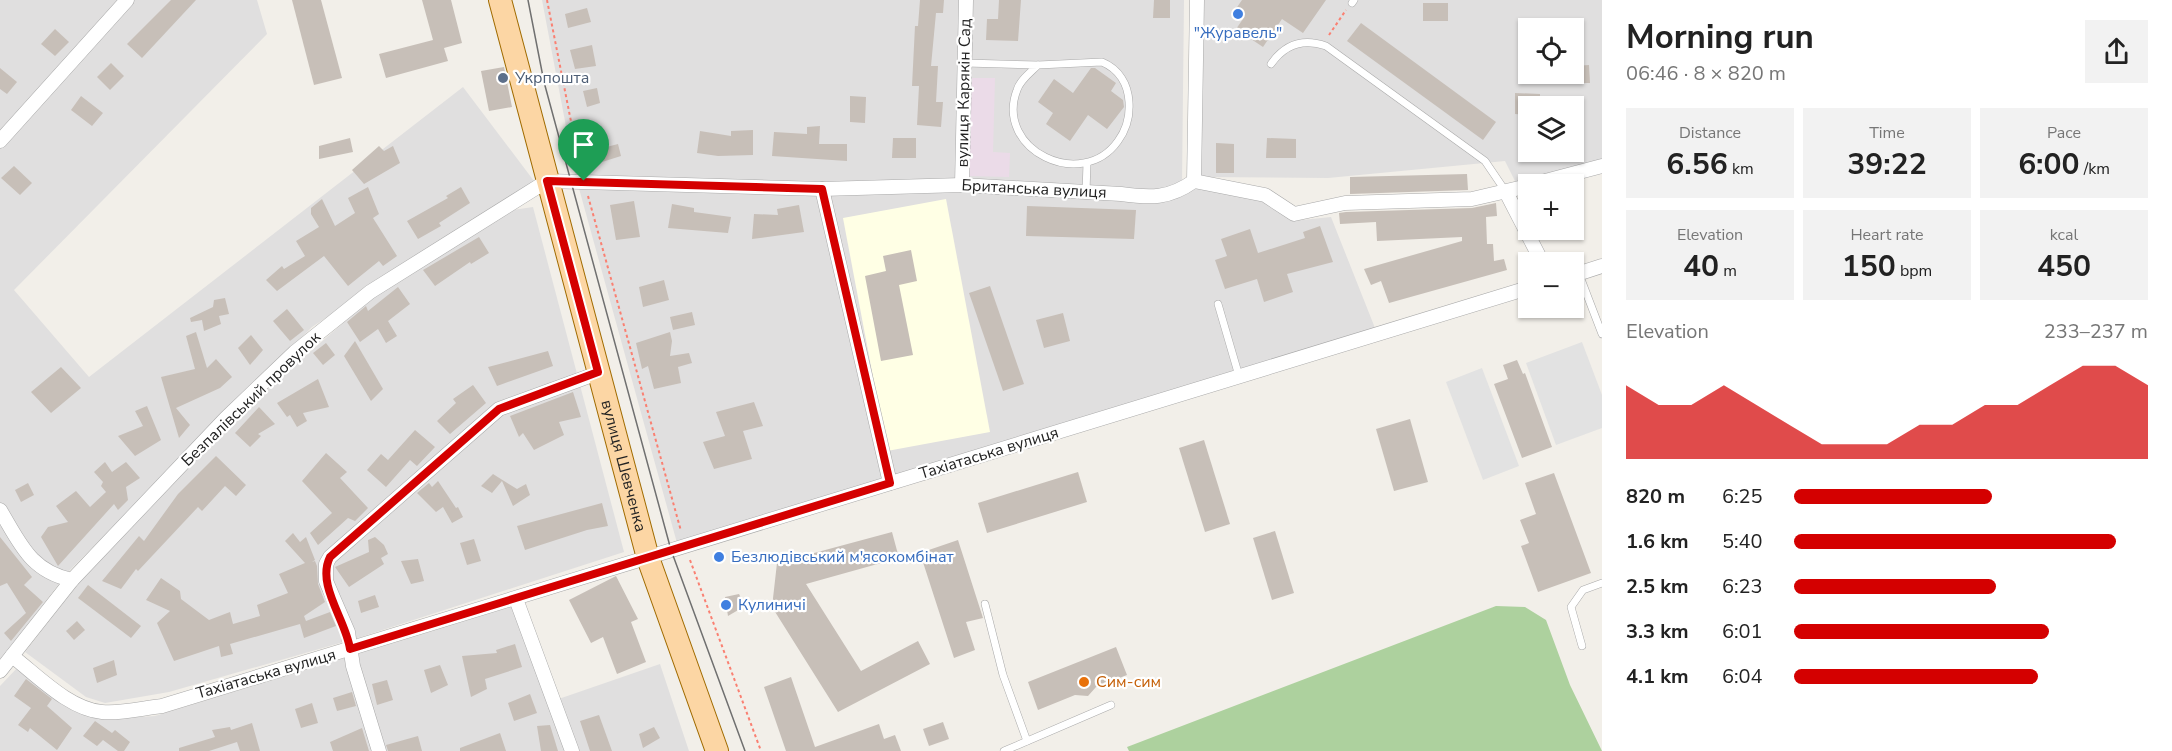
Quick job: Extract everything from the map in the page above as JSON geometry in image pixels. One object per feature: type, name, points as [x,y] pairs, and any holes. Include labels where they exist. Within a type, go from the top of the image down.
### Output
[{"type":"main road","name":"вулиця Шевченка","points":[[500,0],[648,558],[717,751]]},
{"type":"street","points":[[0,141],[127,0]]},
{"type":"street","name":"вулиця Карякін Сад","points":[[962,185],[966,0]]},
{"type":"street","points":[[1197,0],[1194,182],[1265,195],[1294,214],[1345,203],[1472,199],[1518,189]]},
{"type":"street","points":[[1572,174],[1602,166]]},
{"type":"street","name":"Британська вулиця","points":[[547,181],[822,189],[962,185],[1162,197],[1179,192],[1194,182]]},
{"type":"street","name":"Безпалівський провулок","points":[[0,671],[72,580],[226,418],[295,352],[370,292],[547,181]]},
{"type":"street","points":[[822,189],[890,483]]},
{"type":"street","points":[[1506,192],[1537,252]]},
{"type":"street","points":[[1584,272],[1602,266]]},
{"type":"street","name":"Тахіатаська вулиця","points":[[12,656],[74,703],[89,710],[104,712],[162,706],[1518,291]]},
{"type":"street","points":[[379,751],[353,666],[348,632],[326,581],[326,564],[330,557],[499,409],[598,372]]},
{"type":"street","points":[[0,510],[28,556],[40,568],[55,576],[72,580]]},
{"type":"street","points":[[516,599],[572,751]]},
{"type":"lane","points":[[1271,64],[1289,46],[1301,42],[1322,44],[1485,161],[1506,192]]},
{"type":"lane","points":[[966,63],[1038,65],[1102,62],[1118,72],[1124,81],[1129,103],[1126,126],[1115,145],[1107,153],[1087,163],[1064,165],[1043,158],[1026,143],[1020,133],[1014,111],[1017,89],[1038,65]]},
{"type":"lane","points":[[1086,192],[1087,163]]},
{"type":"lane","points":[[1584,292],[1602,334]]},
{"type":"lane","points":[[1218,304],[1239,376]]},
{"type":"lane","points":[[1582,646],[1571,607],[1579,594],[1602,583]]},
{"type":"lane","points":[[985,604],[1003,675],[1027,741]]},
{"type":"lane","points":[[1004,751],[1112,705]]},
{"type":"path","points":[[547,0],[584,181],[685,546],[761,751]]},
{"type":"path","points":[[1322,44],[1353,1]]},
{"type":"shaded area","points":[[0,0],[257,0],[267,34],[14,290],[89,377],[463,87],[534,181],[312,327],[68,572],[0,660]]},
{"type":"shaded area","points":[[542,0],[1184,0],[1182,183],[1262,200],[1292,221],[1331,217],[1375,328],[677,543],[575,174]]},
{"type":"shaded area","points":[[1201,0],[1602,0],[1602,160],[1550,174],[1518,174],[1518,182],[1516,183],[1505,161],[1328,178],[1201,177]]},
{"type":"shaded area","points":[[971,78],[995,78],[993,152],[1010,153],[1009,177],[969,176]]},
{"type":"shaded area","points":[[946,199],[990,432],[887,451],[843,218]]},
{"type":"shaded area","points":[[533,207],[624,552],[361,637],[169,692],[105,703],[86,697],[25,652],[78,584],[234,418],[373,297],[507,211]]},
{"type":"shaded area","points":[[1582,342],[1602,395],[1602,428],[1556,445],[1526,363]]},
{"type":"shaded area","points":[[1482,368],[1519,466],[1483,480],[1446,382]]},
{"type":"shaded area","points":[[514,606],[547,703],[660,664],[689,751],[0,751],[0,686],[18,667],[107,719],[155,716]]},
{"type":"green space","points":[[1496,606],[1525,607],[1546,620],[1570,685],[1602,751],[1129,751],[1127,747]]},
{"type":"building","points":[[171,0],[196,0],[142,58],[127,44]]},
{"type":"building","points":[[292,0],[321,0],[342,78],[314,85]]},
{"type":"building","points":[[422,0],[451,0],[462,43],[444,48],[448,61],[386,78],[379,54],[433,40]]},
{"type":"building","points":[[920,0],[944,0],[943,13],[936,13],[931,66],[938,66],[936,102],[943,102],[941,127],[917,125],[919,86],[912,86],[915,26],[918,26]]},
{"type":"building","points":[[999,0],[1021,0],[1018,41],[986,40],[987,19],[998,19]]},
{"type":"building","points":[[1154,0],[1170,0],[1170,18],[1153,18]]},
{"type":"building","points":[[1242,0],[1326,0],[1303,33],[1282,19],[1263,47],[1236,29],[1243,19],[1233,13]]},
{"type":"building","points":[[1423,3],[1448,3],[1448,21],[1423,21]]},
{"type":"building","points":[[587,8],[591,22],[568,28],[565,14]]},
{"type":"building","points":[[1361,23],[1496,122],[1483,140],[1347,41]]},
{"type":"building","points":[[55,29],[69,42],[55,56],[41,44]]},
{"type":"building","points":[[592,45],[596,66],[575,69],[570,50]]},
{"type":"building","points":[[111,63],[124,76],[110,90],[97,77]]},
{"type":"building","points":[[1584,65],[1589,65],[1590,83],[1584,83]]},
{"type":"building","points":[[504,67],[512,107],[489,111],[481,71]]},
{"type":"building","points":[[0,68],[17,82],[7,94],[0,89]]},
{"type":"building","points":[[1091,68],[1095,68],[1116,83],[1111,91],[1123,100],[1124,107],[1107,129],[1088,115],[1070,141],[1046,124],[1053,113],[1038,102],[1054,79],[1073,93]]},
{"type":"building","points":[[597,88],[600,103],[587,107],[583,91]]},
{"type":"building","points":[[1515,93],[1540,94],[1540,96],[1518,96],[1518,114],[1515,114]]},
{"type":"building","points":[[81,96],[103,113],[92,126],[71,110]]},
{"type":"building","points":[[850,96],[866,97],[865,123],[850,122]]},
{"type":"building","points":[[820,126],[819,144],[847,144],[847,161],[772,156],[774,132],[807,134],[807,127]]},
{"type":"building","points":[[753,130],[753,155],[718,156],[697,153],[700,131],[731,136],[731,131]]},
{"type":"building","points":[[350,138],[353,152],[319,159],[319,146]]},
{"type":"building","points":[[893,138],[916,138],[916,158],[892,158]]},
{"type":"building","points":[[1267,138],[1296,139],[1296,158],[1266,158]]},
{"type":"building","points":[[1216,143],[1234,144],[1234,173],[1216,173]]},
{"type":"building","points":[[618,144],[621,156],[602,162],[599,149]]},
{"type":"building","points":[[379,146],[384,151],[393,146],[400,163],[364,184],[352,170]]},
{"type":"building","points":[[14,166],[32,183],[20,195],[1,178]]},
{"type":"building","points":[[1467,174],[1468,190],[1350,194],[1350,177]]},
{"type":"building","points":[[368,187],[379,214],[373,218],[397,256],[383,266],[379,261],[348,286],[324,256],[277,291],[266,280],[282,266],[284,269],[305,256],[296,241],[319,227],[311,214],[311,208],[322,199],[335,226],[355,213],[348,198]]},
{"type":"building","points":[[461,187],[470,203],[439,223],[441,226],[418,239],[407,221],[448,198],[446,196]]},
{"type":"building","points":[[634,201],[640,237],[616,240],[610,205]]},
{"type":"building","points":[[1496,203],[1497,216],[1486,217],[1487,244],[1493,244],[1494,261],[1504,259],[1507,270],[1389,303],[1381,281],[1371,285],[1364,269],[1462,241],[1462,237],[1377,241],[1376,222],[1340,224],[1339,213],[1346,212],[1472,208]]},
{"type":"building","points":[[672,204],[694,208],[694,212],[731,217],[728,233],[668,228]]},
{"type":"building","points":[[799,205],[804,232],[752,239],[754,214],[778,215],[777,209]]},
{"type":"building","points":[[1027,206],[1136,210],[1134,239],[1026,236]]},
{"type":"building","points":[[1320,226],[1333,262],[1287,274],[1293,292],[1264,302],[1257,279],[1225,289],[1215,260],[1227,256],[1221,239],[1250,229],[1258,253],[1305,238],[1303,232]]},
{"type":"building","points":[[479,237],[489,253],[471,264],[470,262],[435,286],[423,270]]},
{"type":"building","points":[[911,250],[917,281],[899,285],[913,355],[881,361],[865,276],[886,271],[883,256]]},
{"type":"building","points":[[664,280],[669,300],[643,307],[639,287]]},
{"type":"building","points":[[990,286],[1024,384],[1003,391],[969,293]]},
{"type":"building","points":[[398,287],[410,304],[388,321],[397,336],[386,343],[378,329],[360,342],[347,322],[366,306],[368,311]]},
{"type":"building","points":[[225,298],[229,314],[219,316],[221,324],[204,331],[202,320],[191,322],[190,318],[213,307],[214,300]]},
{"type":"building","points":[[287,309],[304,330],[290,341],[273,321]]},
{"type":"building","points":[[692,312],[695,325],[673,330],[670,317]]},
{"type":"building","points":[[1063,313],[1070,341],[1044,348],[1036,320]]},
{"type":"building","points":[[196,332],[207,368],[216,359],[232,377],[220,388],[176,408],[190,425],[179,438],[161,377],[195,369],[186,336]]},
{"type":"building","points":[[670,332],[672,341],[670,356],[689,353],[692,363],[678,367],[681,383],[654,389],[648,366],[642,369],[636,343]]},
{"type":"building","points":[[251,335],[263,350],[250,365],[238,348]]},
{"type":"building","points":[[355,341],[383,389],[371,401],[344,356]]},
{"type":"building","points":[[326,343],[335,355],[323,365],[313,353]]},
{"type":"building","points":[[548,351],[553,366],[497,386],[488,367]]},
{"type":"building","points":[[1517,360],[1523,374],[1525,373],[1552,447],[1522,458],[1494,384],[1508,379],[1503,365]]},
{"type":"building","points":[[61,367],[81,388],[51,413],[31,392]]},
{"type":"building","points":[[318,379],[329,407],[303,413],[307,421],[297,427],[290,415],[287,417],[277,403]]},
{"type":"building","points":[[473,385],[486,403],[450,434],[437,421],[456,403],[453,399]]},
{"type":"building","points":[[573,392],[581,417],[559,422],[564,435],[534,450],[523,433],[519,437],[510,416]]},
{"type":"building","points":[[754,402],[763,426],[743,431],[752,459],[714,469],[703,442],[725,436],[716,412]]},
{"type":"building","points":[[147,406],[161,440],[135,456],[118,436],[143,426],[135,411]]},
{"type":"building","points":[[259,407],[275,424],[258,434],[261,436],[250,447],[235,433]]},
{"type":"building","points":[[1410,419],[1428,482],[1394,491],[1376,429]]},
{"type":"building","points":[[415,430],[435,447],[417,466],[410,460],[386,487],[367,470],[381,454],[388,460]]},
{"type":"building","points":[[1204,440],[1230,524],[1205,532],[1179,448]]},
{"type":"building","points":[[326,453],[347,472],[340,478],[368,508],[355,521],[348,518],[318,545],[310,533],[332,513],[302,481]]},
{"type":"building","points":[[216,456],[246,485],[236,496],[225,486],[202,511],[198,507],[138,571],[136,569],[121,589],[102,581],[139,536],[144,541],[178,494]]},
{"type":"building","points":[[105,462],[112,472],[126,462],[140,478],[126,487],[128,500],[118,510],[114,504],[58,566],[41,537],[48,527],[68,522],[56,506],[76,491],[90,507],[106,492],[101,486],[103,482],[94,472]]},
{"type":"building","points":[[1078,472],[1087,502],[987,533],[978,503]]},
{"type":"building","points":[[1554,473],[1591,573],[1538,592],[1521,546],[1529,543],[1520,520],[1536,514],[1525,483]]},
{"type":"building","points":[[493,474],[517,489],[526,484],[530,495],[513,506],[502,481],[492,493],[481,486]]},
{"type":"building","points":[[438,481],[463,517],[452,523],[443,507],[436,512],[417,493],[429,483],[432,487]]},
{"type":"building","points":[[28,483],[34,495],[21,502],[15,490]]},
{"type":"building","points":[[602,503],[608,526],[587,530],[525,550],[517,526]]},
{"type":"building","points":[[1275,531],[1294,593],[1272,600],[1253,538]]},
{"type":"building","points":[[892,532],[899,558],[806,584],[861,671],[918,641],[930,664],[838,712],[772,607],[777,563]]},
{"type":"building","points":[[293,533],[300,542],[306,537],[315,560],[312,562],[315,561],[317,566],[318,584],[325,602],[304,616],[306,621],[330,612],[336,626],[304,638],[300,624],[230,644],[233,654],[221,657],[219,646],[174,661],[157,623],[170,611],[146,600],[161,578],[180,591],[181,599],[209,620],[230,612],[233,624],[260,616],[257,605],[288,593],[279,574],[305,563],[285,541]]},
{"type":"building","points":[[0,537],[32,577],[24,585],[43,602],[11,641],[4,633],[26,613],[7,583],[0,586]]},
{"type":"building","points":[[375,537],[384,545],[388,554],[381,558],[384,564],[349,587],[335,567],[369,552],[368,540]]},
{"type":"building","points":[[474,539],[481,561],[467,565],[460,543]]},
{"type":"building","points":[[958,540],[983,618],[966,622],[975,650],[954,658],[920,553]]},
{"type":"building","points":[[418,559],[424,581],[411,584],[401,561]]},
{"type":"building","points":[[616,576],[638,619],[631,622],[646,662],[617,674],[603,637],[591,643],[569,600]]},
{"type":"building","points":[[88,585],[141,626],[131,638],[78,598]]},
{"type":"building","points":[[739,594],[745,606],[728,616],[725,597]]},
{"type":"building","points":[[375,595],[379,607],[361,613],[358,601]]},
{"type":"building","points":[[77,621],[85,630],[74,640],[66,631]]},
{"type":"building","points":[[515,644],[522,667],[485,679],[487,689],[471,697],[462,656],[497,653],[496,650]]},
{"type":"building","points":[[1116,647],[1127,675],[1096,687],[1088,696],[1075,695],[1038,710],[1028,682]]},
{"type":"building","points":[[114,660],[117,675],[97,683],[93,668]]},
{"type":"building","points":[[440,665],[448,685],[431,693],[424,670]]},
{"type":"building","points":[[791,677],[815,747],[879,724],[884,739],[895,735],[901,751],[786,751],[764,687]]},
{"type":"building","points":[[26,679],[52,699],[47,706],[72,728],[57,750],[30,728],[28,732],[18,725],[31,708],[14,696]]},
{"type":"building","points":[[387,680],[393,700],[377,705],[372,684]]},
{"type":"building","points":[[352,692],[356,706],[337,711],[333,698]]},
{"type":"building","points":[[530,694],[537,713],[514,721],[508,703]]},
{"type":"building","points":[[312,703],[318,723],[301,728],[295,709]]},
{"type":"building","points":[[599,715],[612,751],[590,751],[580,721]]},
{"type":"building","points":[[95,721],[112,733],[115,730],[130,742],[124,751],[118,751],[103,740],[97,746],[83,736]]},
{"type":"building","points":[[943,722],[949,739],[929,746],[923,729]]},
{"type":"building","points":[[252,723],[260,751],[240,751],[237,742],[209,751],[179,751],[179,748],[215,737],[212,730],[230,727],[231,730]]},
{"type":"building","points":[[550,725],[558,751],[541,751],[537,726]]},
{"type":"building","points":[[654,727],[660,738],[643,748],[639,734]]},
{"type":"building","points":[[362,728],[369,751],[333,751],[330,742]]},
{"type":"building","points":[[500,733],[506,751],[460,751],[460,748]]},
{"type":"building","points":[[418,736],[422,751],[388,751],[386,745]]},
{"type":"tram line","points":[[528,0],[544,82],[671,550],[745,751]]},
{"type":"place","name":"\"Журавель\"","points":[[1238,14]]},
{"type":"place","name":"Укрпошта","points":[[503,78]]},
{"type":"place","name":"Безлюдівський м'ясокомбінат","points":[[719,557]]},
{"type":"place","name":"Кулиничі","points":[[726,605]]},
{"type":"place","name":"Сим-сим","points":[[1084,682]]},
{"type":"route","points":[[547,181],[584,181],[822,189],[890,483],[350,649],[348,632],[326,581],[326,564],[335,551],[499,409],[598,372],[547,181]]}]
